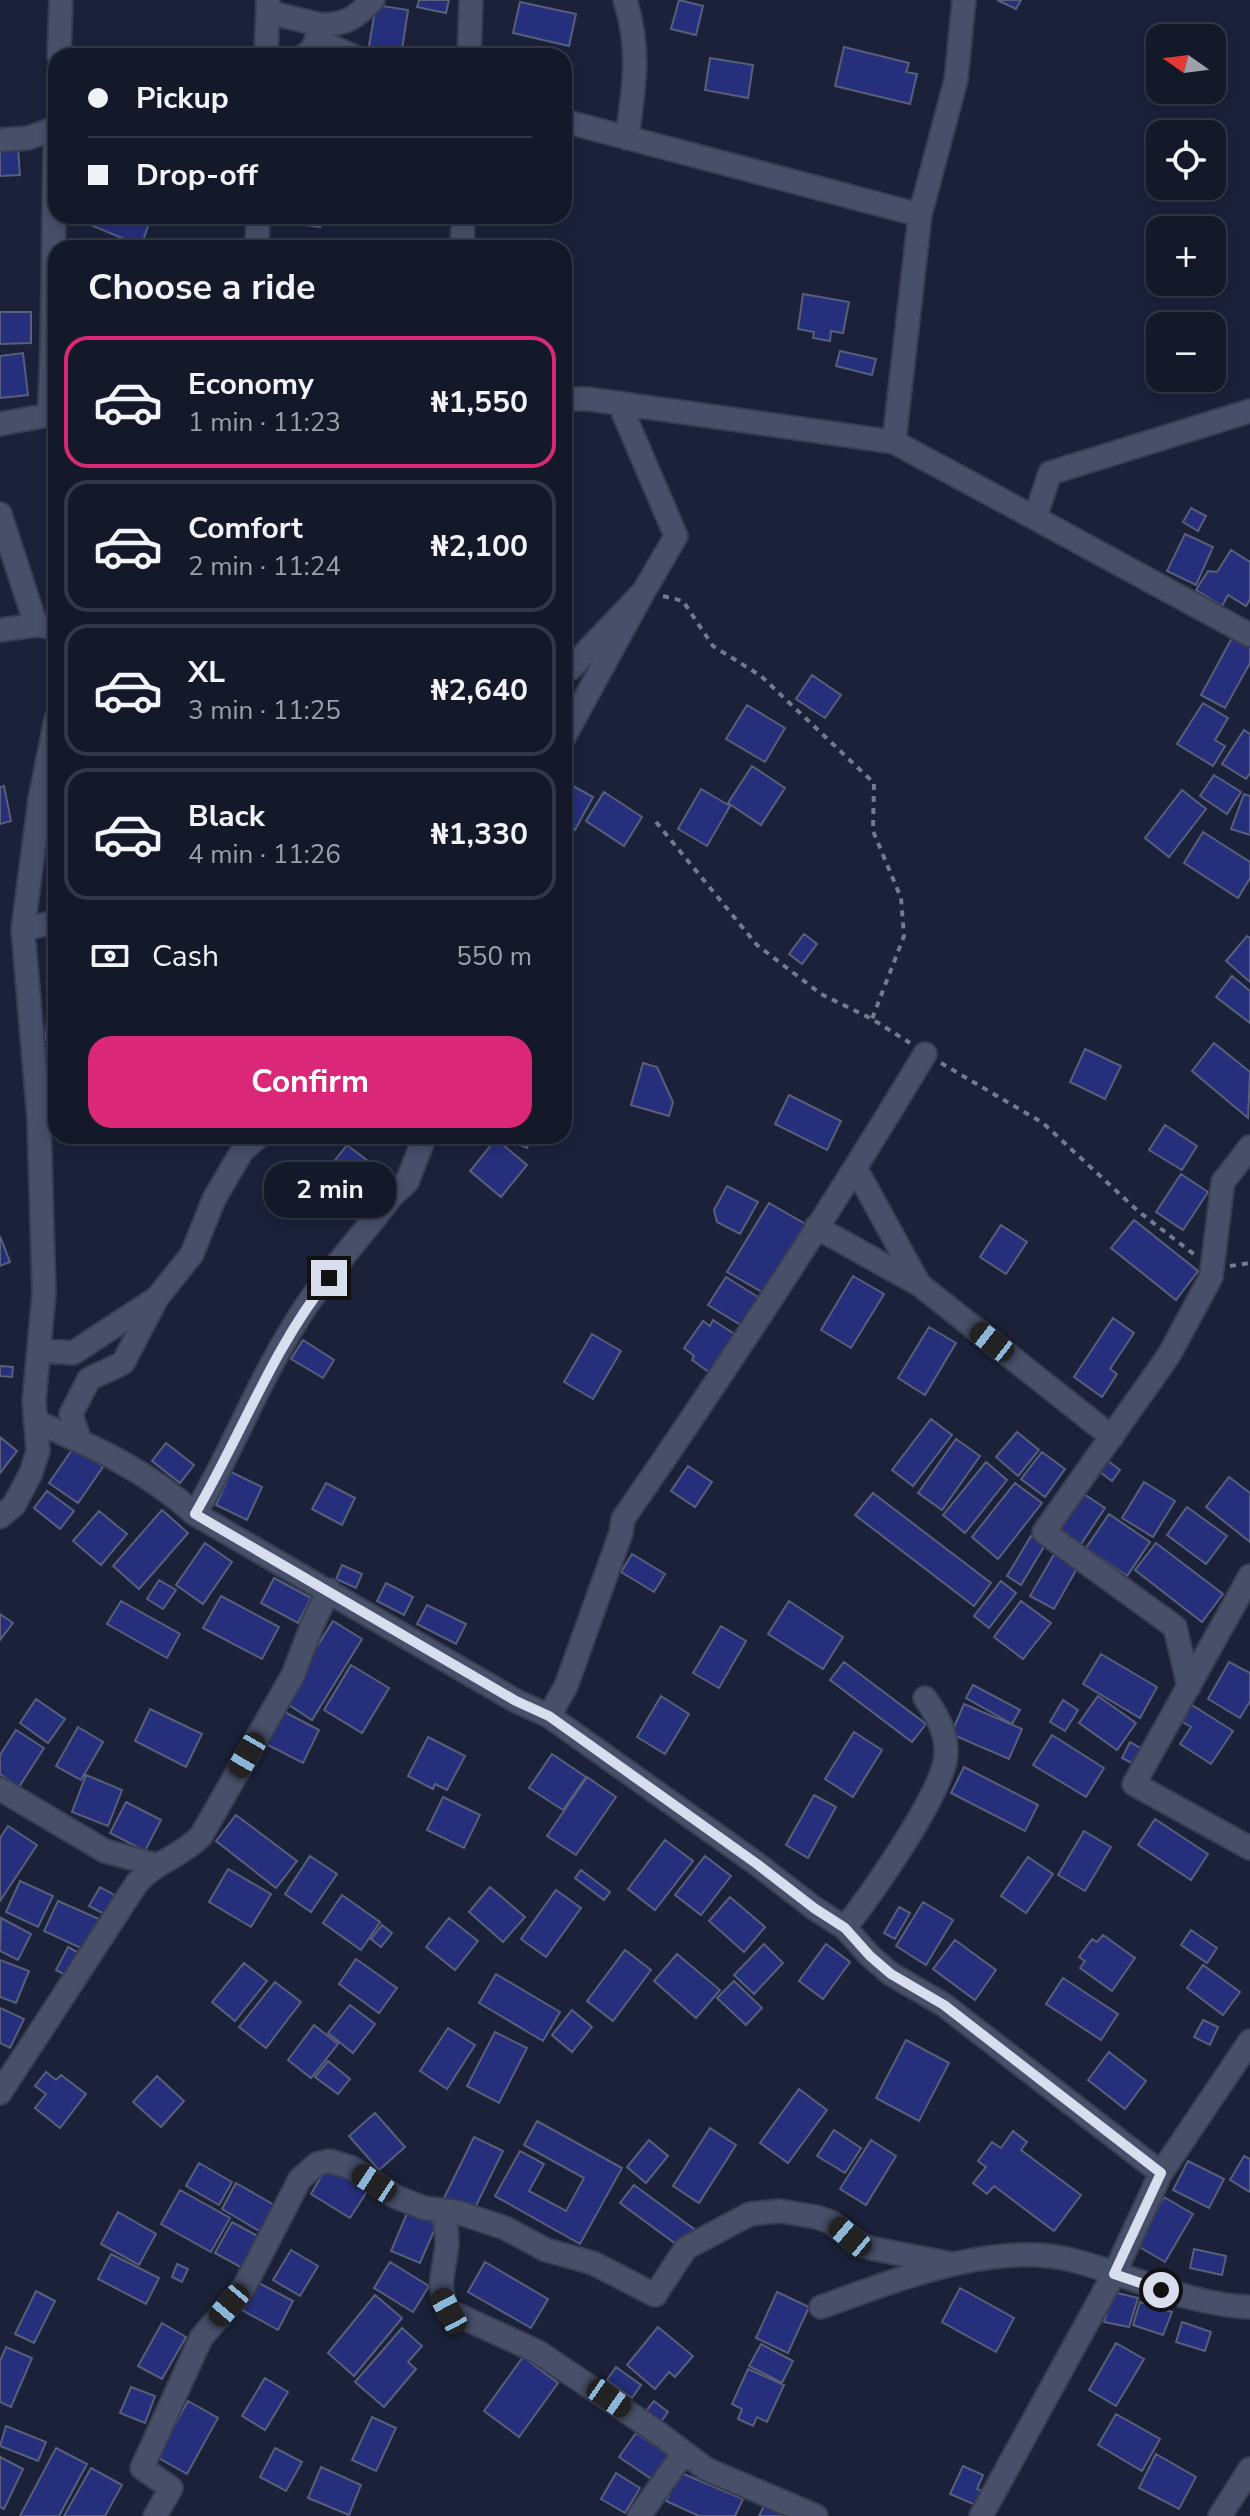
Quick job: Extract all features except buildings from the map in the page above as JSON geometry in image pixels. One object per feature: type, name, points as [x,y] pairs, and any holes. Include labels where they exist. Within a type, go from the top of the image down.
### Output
[{"type":"street","points":[[59,48],[61,0]]},
{"type":"street","points":[[313,40],[358,16],[373,0]]},
{"type":"street","points":[[469,48],[471,0]]},
{"type":"street","points":[[625,0],[632,20],[637,61],[627,138]]},
{"type":"street","points":[[894,442],[920,215],[956,80],[964,0]]},
{"type":"street","points":[[268,6],[313,40],[333,48]]},
{"type":"street","points":[[266,48],[268,6]]},
{"type":"street","points":[[572,123],[920,215]]},
{"type":"street","points":[[0,140],[28,138],[48,131]]},
{"type":"street","points":[[572,400],[619,403],[894,442],[1250,635]]},
{"type":"street","points":[[572,722],[676,536],[619,403]]},
{"type":"street","points":[[1035,518],[1050,473],[1250,411]]},
{"type":"street","points":[[0,424],[48,417]]},
{"type":"street","points":[[0,514],[46,627],[0,630]]},
{"type":"street","points":[[572,667],[644,591]]},
{"type":"street","points":[[0,1517],[14,1505],[31,1473],[38,1451],[34,1401],[44,1293],[47,1118],[23,929],[48,803]]},
{"type":"street","points":[[23,929],[48,924]]},
{"type":"street","points":[[549,1716],[566,1686],[621,1533],[623,1519],[714,1387],[856,1169],[925,1054]]},
{"type":"street","points":[[80,1441],[71,1414],[89,1379],[123,1363],[157,1298],[192,1254],[214,1199],[242,1151],[250,1144]]},
{"type":"street","points":[[195,1514],[301,1313],[391,1197],[407,1182],[422,1144]]},
{"type":"street","points":[[1189,1687],[1175,1627],[1044,1532],[1169,1355],[1211,1277],[1223,1182],[1250,1147]]},
{"type":"street","points":[[856,1169],[920,1285]]},
{"type":"street","points":[[816,1227],[920,1285],[1112,1437]]},
{"type":"street","points":[[39,1350],[73,1353],[157,1298]]},
{"type":"street","points":[[35,1421],[119,1459],[154,1481],[195,1514],[516,1701],[549,1716],[845,1928],[891,1974],[944,2005],[1161,2173]]},
{"type":"street","points":[[1250,1576],[1134,1784],[1250,1848]]},
{"type":"street","points":[[0,2093],[137,1883],[156,1865],[193,1845],[201,1836],[293,1675],[329,1590]]},
{"type":"street","points":[[845,1928],[931,1798],[944,1769],[947,1753],[943,1729],[925,1698]]},
{"type":"street","points":[[0,1789],[105,1851],[156,1865]]},
{"type":"street","points":[[981,2516],[1114,2274],[1161,2173],[1250,2041]]},
{"type":"street","points":[[155,2516],[171,2488],[142,2468],[201,2338],[243,2289],[300,2179],[317,2164],[330,2161],[352,2168],[396,2197],[424,2208],[457,2212],[505,2228],[546,2250],[593,2263],[655,2295],[686,2248],[750,2214],[780,2211],[831,2222],[859,2244],[870,2248],[952,2264]]},
{"type":"street","points":[[444,2211],[447,2242],[441,2286],[442,2297],[449,2311],[538,2352],[706,2469],[816,2516]]},
{"type":"street","points":[[821,2307],[952,2264],[1003,2257],[1047,2256],[1071,2260],[1161,2290],[1250,2307]]},
{"type":"street","points":[[639,2516],[683,2454]]},
{"type":"street","points":[[1220,2516],[1250,2469]]},
{"type":"path","points":[[644,591],[683,601],[713,646],[761,676],[874,783],[873,831],[901,898],[904,936],[872,1019]]},
{"type":"path","points":[[656,822],[757,945],[821,994],[872,1019],[1043,1123],[1138,1211],[1212,1268]]},
{"type":"route","points":[[329,1278],[301,1313],[195,1514],[516,1701],[549,1716],[845,1928],[891,1974],[944,2005],[1161,2173],[1114,2274],[1161,2290]]}]
